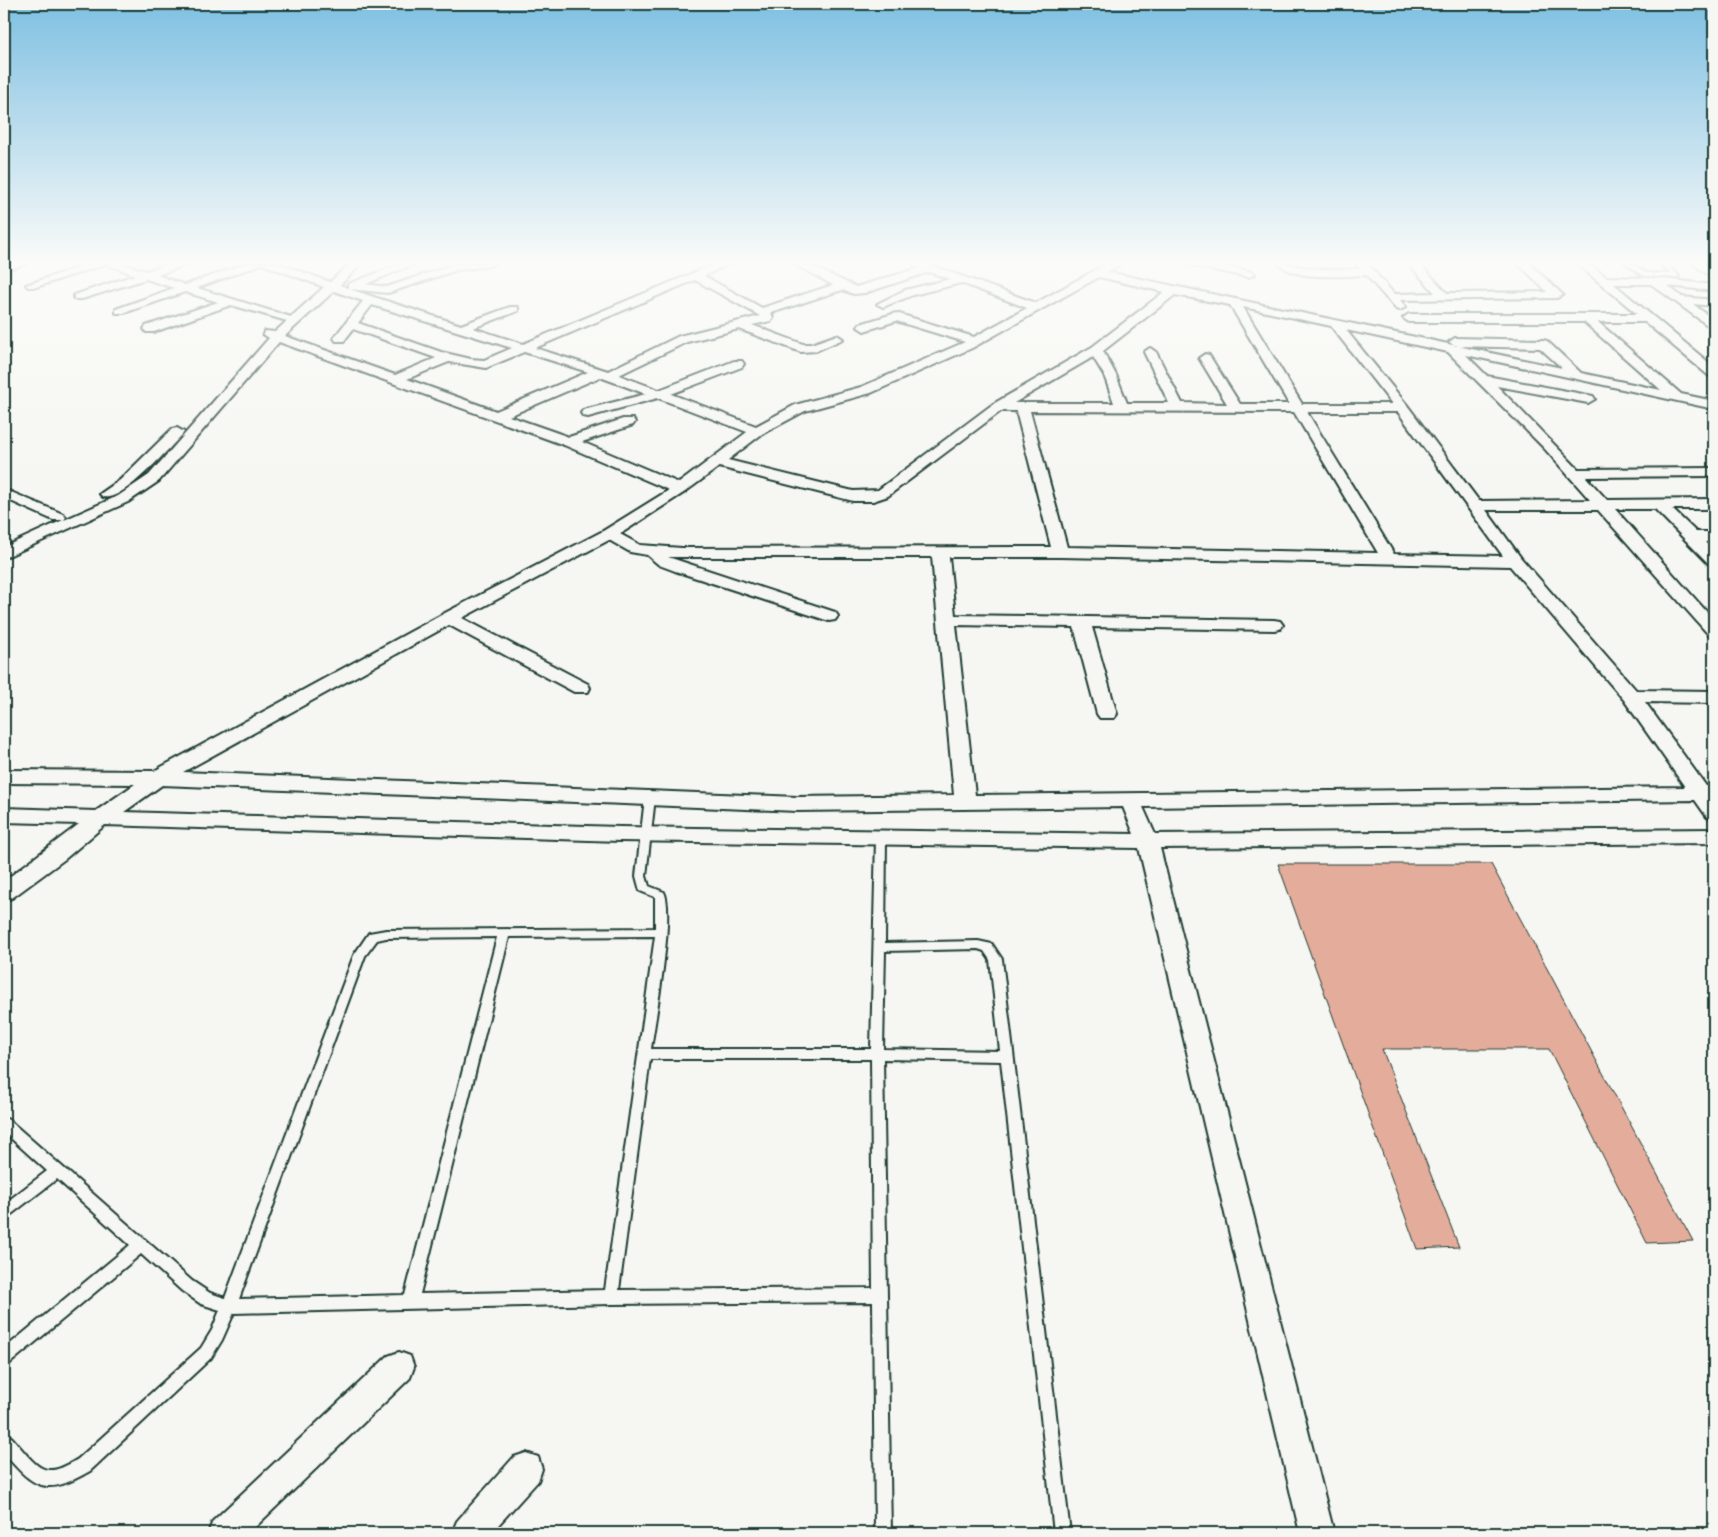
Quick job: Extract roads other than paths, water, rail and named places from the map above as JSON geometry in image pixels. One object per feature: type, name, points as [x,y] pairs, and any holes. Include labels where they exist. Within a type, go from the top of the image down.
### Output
[{"type":"street","points":[[340,338],[343,335]]},
{"type":"street","points":[[383,335],[473,364],[486,364],[557,335]]},
{"type":"street","points":[[478,335],[605,373],[757,431]]},
{"type":"street","points":[[496,416],[605,373],[683,339],[701,335]]},
{"type":"street","points":[[766,335],[801,348],[812,348],[837,338]]},
{"type":"street","points":[[955,335],[976,341]]},
{"type":"street","points":[[4,892],[57,854],[103,816],[158,778],[449,618],[609,534],[680,489],[757,431],[800,408],[866,390],[987,335]]},
{"type":"street","points":[[718,462],[853,496],[873,496],[883,493],[998,407],[1096,350],[1116,335]]},
{"type":"street","points":[[1254,335],[1389,558]]},
{"type":"street","points":[[1344,335],[1402,408],[1514,561],[1631,696],[1707,793],[1714,812]]},
{"type":"street","points":[[1388,335],[1429,343],[1454,351],[1714,405]]},
{"type":"street","points":[[1422,335],[1429,343]]},
{"type":"street","points":[[1606,335],[1677,397]]},
{"type":"street","points":[[1669,335],[1714,373]]},
{"type":"street","points":[[273,336],[569,442],[680,489]]},
{"type":"street","points":[[4,541],[110,493],[132,477],[273,336]]},
{"type":"street","points":[[4,553],[123,499],[154,478],[273,336]]},
{"type":"street","points":[[1429,343],[1538,343],[1547,346],[1576,376]]},
{"type":"street","points":[[1096,350],[1110,375],[1122,408]]},
{"type":"street","points":[[1454,351],[1486,380],[1574,473],[1714,630]]},
{"type":"street","points":[[1150,352],[1178,408]]},
{"type":"street","points":[[395,380],[449,357]]},
{"type":"street","points":[[1205,358],[1236,408]]},
{"type":"street","points":[[588,413],[660,394],[738,364]]},
{"type":"street","points":[[1486,380],[1588,399]]},
{"type":"street","points":[[998,407],[1402,408]]},
{"type":"street","points":[[1022,407],[1060,552]]},
{"type":"street","points":[[569,442],[628,422]]},
{"type":"street","points":[[1574,473],[1714,472]]},
{"type":"street","points":[[132,477],[154,478]]},
{"type":"street","points":[[4,494],[58,516]]},
{"type":"street","points":[[1658,503],[1714,560]]},
{"type":"street","points":[[1473,506],[1714,504]]},
{"type":"street","points":[[609,534],[636,549],[652,552],[1060,552],[1514,561]]},
{"type":"street","points":[[1692,537],[1714,537]]},
{"type":"street","points":[[652,552],[665,562],[681,568],[829,616]]},
{"type":"street","points":[[940,552],[965,802]]},
{"type":"street","points":[[449,618],[581,688]]},
{"type":"street","points":[[947,620],[1274,625]]},
{"type":"street","points":[[1082,622],[1107,714]]},
{"type":"street","points":[[1631,696],[1714,697]]},
{"type":"street","points":[[4,776],[158,778],[797,804],[1707,793]]},
{"type":"street","points":[[1130,800],[1148,841],[1317,1533]]},
{"type":"street","points":[[4,815],[103,816],[646,834],[881,838],[1148,841],[1714,836]]},
{"type":"street","points":[[225,1533],[399,1367]]},
{"type":"street","points":[[469,1533],[526,1469]]},
{"type":"lane","points":[[611,1297],[661,932],[660,895],[644,888],[641,876],[650,798]]},
{"type":"lane","points":[[881,838],[877,1054],[882,1533]]},
{"type":"lane","points":[[4,1441],[33,1474],[48,1480],[67,1476],[84,1465],[206,1352],[217,1335],[229,1306],[356,964],[366,944],[373,936],[386,934],[661,932]]},
{"type":"lane","points":[[411,1302],[504,933]]},
{"type":"lane","points":[[879,946],[978,945],[988,947],[996,959],[1062,1533]]},
{"type":"lane","points":[[644,1054],[1006,1056]]},
{"type":"lane","points":[[4,1124],[187,1286],[206,1299],[229,1306],[611,1297],[880,1295]]},
{"type":"lane","points":[[4,1212],[57,1171]]},
{"type":"lane","points":[[4,1360],[141,1244]]}]
